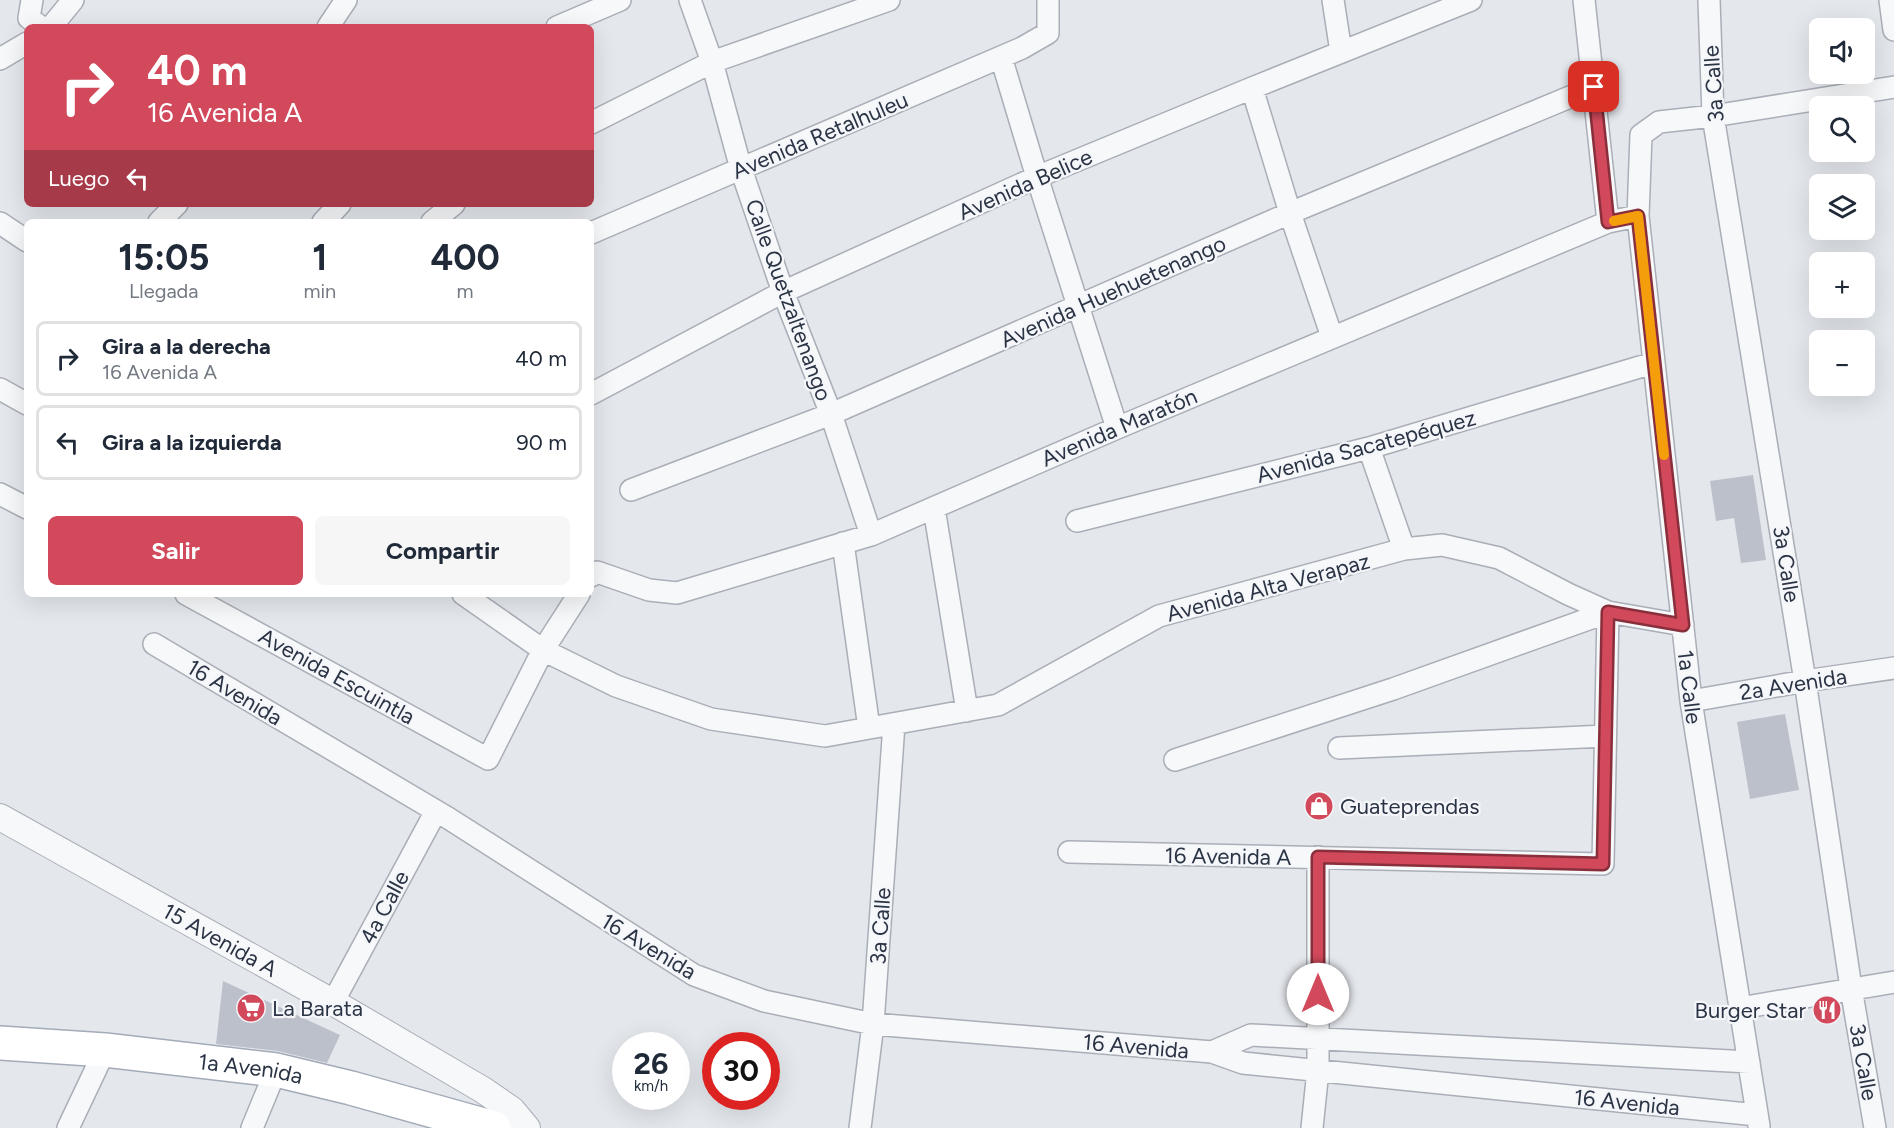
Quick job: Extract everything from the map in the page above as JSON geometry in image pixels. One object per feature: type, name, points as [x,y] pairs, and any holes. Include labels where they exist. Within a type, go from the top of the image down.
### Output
[{"type":"main road","name":"1a Avenida","points":[[0,1043],[105,1050],[276,1070],[351,1088],[494,1128]]},
{"type":"street","points":[[32,0],[29,18],[37,24]]},
{"type":"street","points":[[53,24],[73,0]]},
{"type":"street","points":[[330,24],[346,0]]},
{"type":"street","points":[[563,24],[620,0]]},
{"type":"street","name":"Calle Quetzaltenango","points":[[690,0],[712,62],[741,169],[783,292],[831,414],[871,535]]},
{"type":"street","points":[[594,121],[712,62],[889,0]]},
{"type":"street","name":"Avenida Retalhuleu","points":[[594,232],[1001,57],[1048,33],[1048,0]]},
{"type":"street","points":[[1333,0],[1341,52]]},
{"type":"street","points":[[1584,0],[1608,222]]},
{"type":"street","name":"3a Calle","points":[[1709,0],[1713,116],[1875,1128]]},
{"type":"street","points":[[1890,0],[1894,30]]},
{"type":"street","name":"Avenida Belice","points":[[594,392],[783,292],[1037,177],[1466,1]]},
{"type":"street","points":[[0,59],[24,45]]},
{"type":"street","points":[[1001,57],[1117,428]]},
{"type":"street","name":"Avenida Huehuetenango","points":[[632,490],[831,414],[1290,213],[1594,87]]},
{"type":"street","points":[[1713,116],[1894,87]]},
{"type":"street","points":[[1252,88],[1290,213],[1332,337]]},
{"type":"street","name":"1a Calle","points":[[1713,116],[1659,122],[1641,135],[1638,216],[1691,701],[1758,1122]]},
{"type":"street","points":[[162,219],[174,207]]},
{"type":"street","points":[[326,219],[337,207]]},
{"type":"street","points":[[436,219],[450,207]]},
{"type":"street","name":"Avenida Maratón","points":[[594,574],[597,572],[649,590],[677,592],[871,535],[1117,428],[1608,222],[1638,216]]},
{"type":"street","points":[[0,223],[24,239]]},
{"type":"street","name":"Avenida Sacatepéquez","points":[[1077,521],[1370,448],[1653,363]]},
{"type":"street","points":[[0,389],[24,402]]},
{"type":"street","points":[[1370,448],[1404,549]]},
{"type":"street","points":[[0,494],[24,506]]},
{"type":"street","points":[[934,508],[967,711]]},
{"type":"street","points":[[843,543],[869,728]]},
{"type":"street","name":"Avenida Alta Verapaz","points":[[467,597],[543,650],[616,686],[711,719],[825,736],[998,705],[1159,616],[1404,549],[1442,545],[1499,558],[1608,612],[1683,625]]},
{"type":"street","name":"Avenida Escuintla","points":[[191,597],[488,759],[543,650]]},
{"type":"street","points":[[543,650],[577,597]]},
{"type":"street","points":[[1175,760],[1393,689],[1608,612],[1605,736],[1339,748]]},
{"type":"street","name":"16 Avenida","points":[[154,644],[442,814],[581,905],[694,975],[764,1001],[873,1024],[1212,1052],[1243,1063],[1758,1122]]},
{"type":"street","name":"2a Avenida","points":[[1691,701],[1894,668]]},
{"type":"street","name":"3a Calle","points":[[860,1128],[873,1024],[894,724]]},
{"type":"street","name":"16 Avenida A","points":[[1069,852],[1603,864],[1605,736]]},
{"type":"street","name":"4a Calle","points":[[338,1006],[442,814]]},
{"type":"street","name":"15 Avenida A","points":[[0,816],[483,1090],[512,1110],[527,1128]]},
{"type":"street","points":[[1312,1128],[1318,1070],[1318,857]]},
{"type":"street","points":[[1740,1008],[1894,982]]},
{"type":"street","name":"16 Avenida","points":[[1212,1052],[1251,1035],[1749,1062]]},
{"type":"street","points":[[68,1128],[105,1050]]},
{"type":"street","points":[[252,1128],[276,1070]]},
{"type":"building","points":[[1753,475],[1766,560],[1741,563],[1734,518],[1716,521],[1710,481]]},
{"type":"building","points":[[1785,714],[1799,790],[1750,799],[1737,722]]},
{"type":"building","name":"La Barata","points":[[223,981],[340,1035],[327,1063],[278,1051],[216,1044]]},
{"type":"slow traffic","points":[[1614,221],[1638,216],[1664,455]]},
{"type":"place","name":"Guateprendas","points":[[1319,806]]},
{"type":"place","name":"La Barata","points":[[251,1008]]},
{"type":"place","name":"Burger Star","points":[[1827,1010]]},
{"type":"route","points":[[1318,994],[1318,857],[1603,864],[1608,612],[1683,625],[1638,216],[1608,222],[1594,87]]}]
